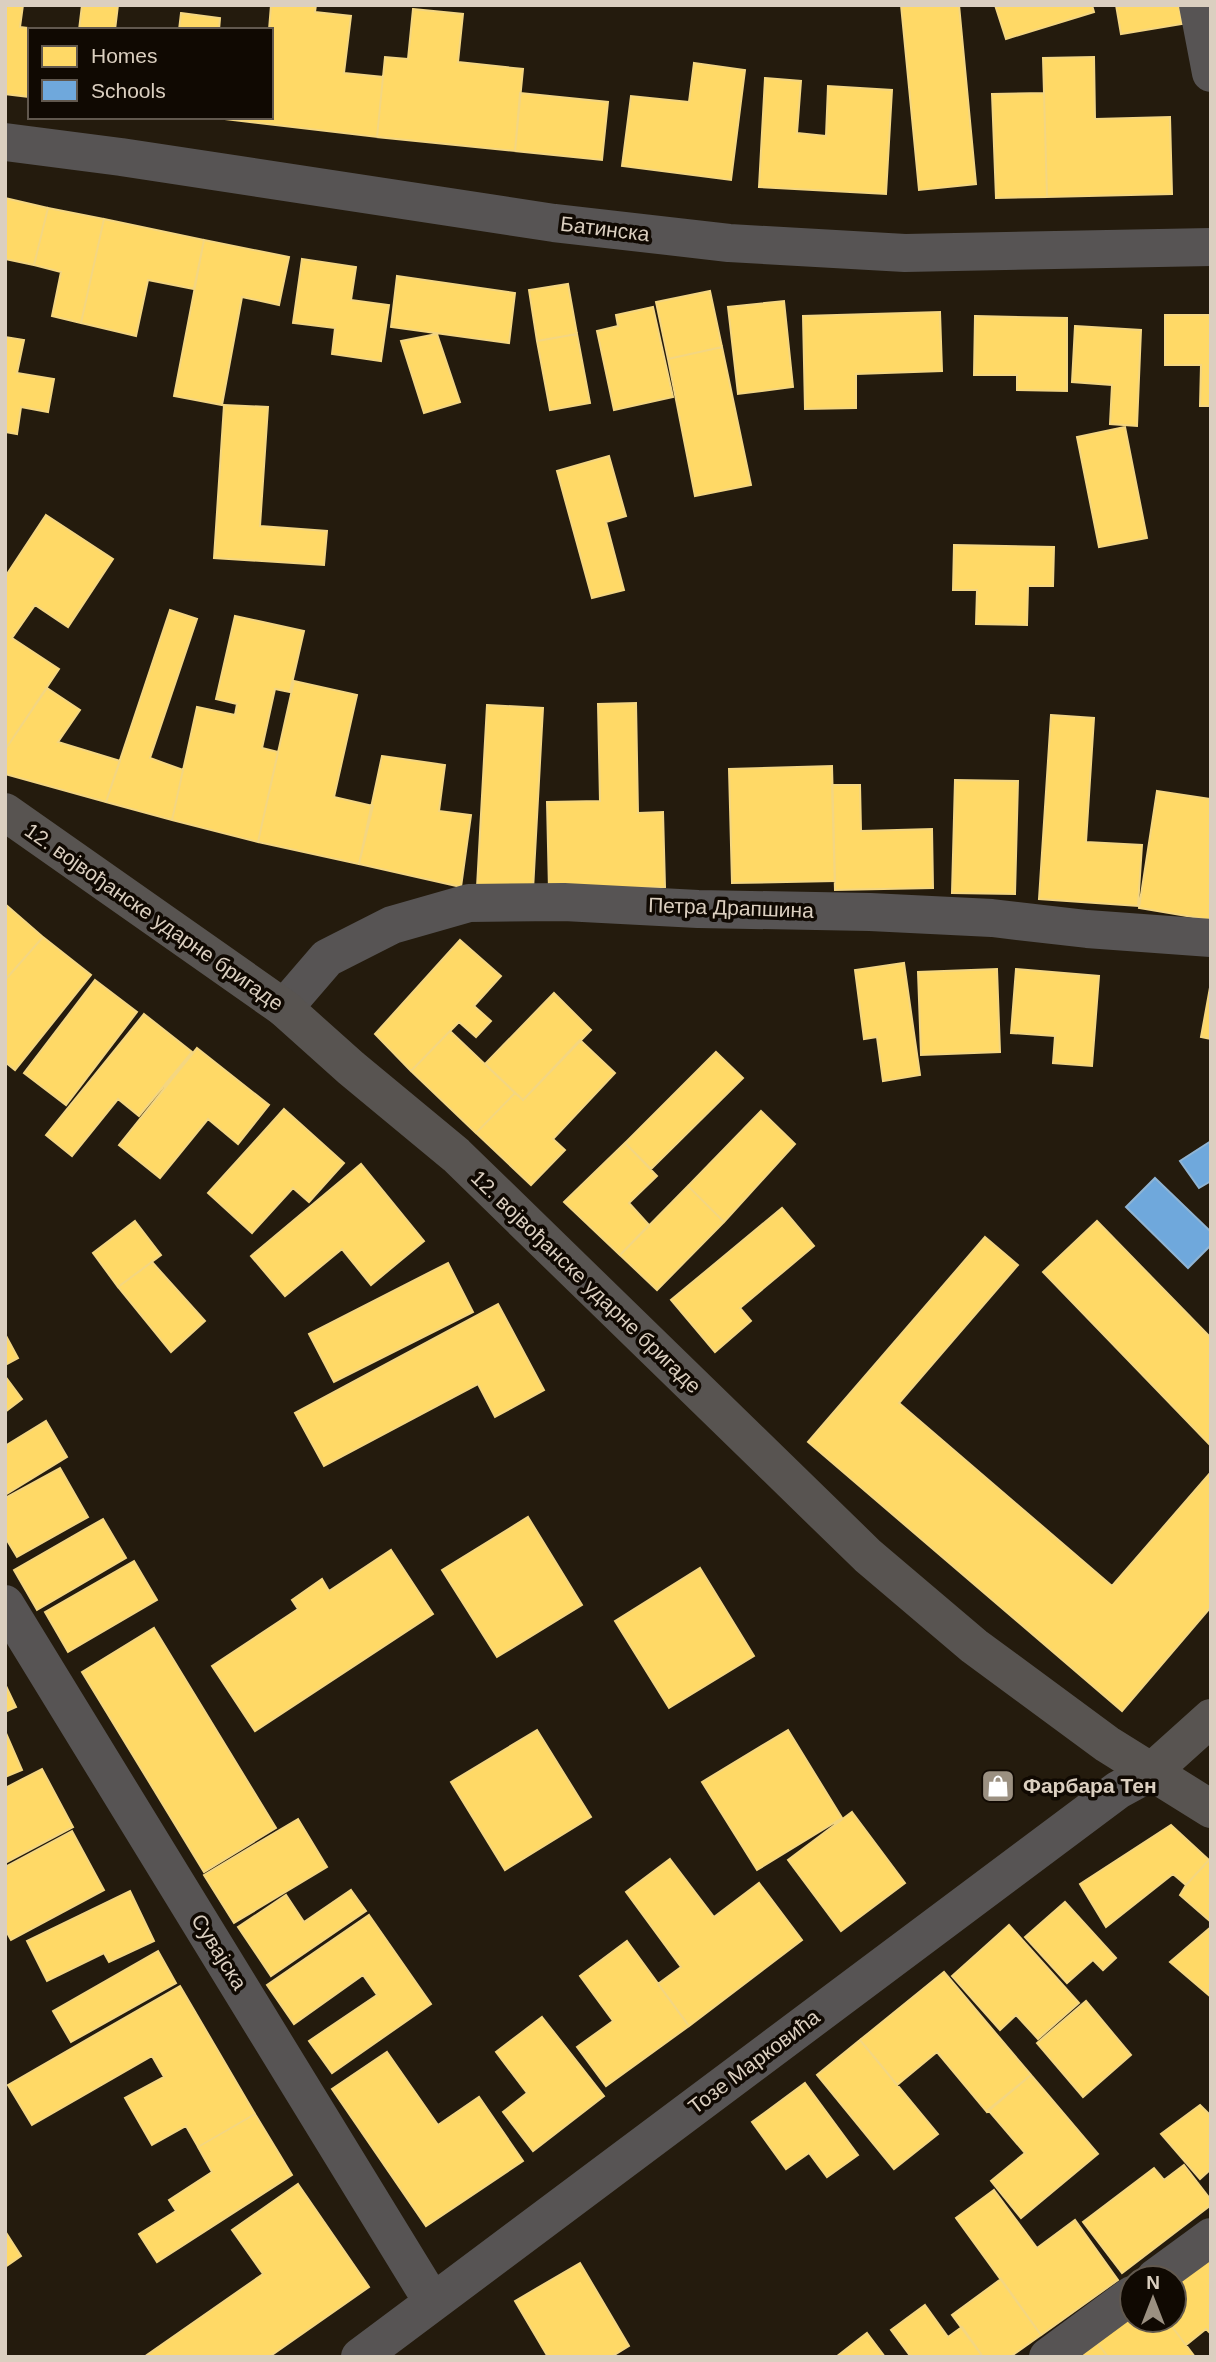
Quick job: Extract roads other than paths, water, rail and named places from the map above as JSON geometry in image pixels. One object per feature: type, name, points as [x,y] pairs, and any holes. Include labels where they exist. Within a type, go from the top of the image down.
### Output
[{"type":"main road","name":"12. војвођанске ударне бригаде","points":[[5,812],[284,1008],[456,1155],[868,1556],[974,1646],[1107,1744],[1211,1809]]},
{"type":"main road","points":[[1151,1772],[1211,1718]]},
{"type":"street","points":[[1198,5],[1211,73]]},
{"type":"street","name":"Батинска","points":[[5,142],[554,223],[729,243],[905,253],[1211,247]]},
{"type":"street","name":"Петра Драпшина","points":[[284,1008],[327,958],[392,925],[469,904],[564,902],[698,909],[870,912],[992,918],[1087,929],[1211,938]]},
{"type":"street","name":"Сувајска","points":[[5,1604],[432,2301]]},
{"type":"street","name":"Тозе Марковића","points":[[360,2357],[1118,1790],[1151,1772]]},
{"type":"street","points":[[1174,2264],[1211,2237]]},
{"type":"street","points":[[1048,2357],[1118,2305]]},
{"type":"place","name":"Фарбара Тен","points":[[998,1786]]}]
